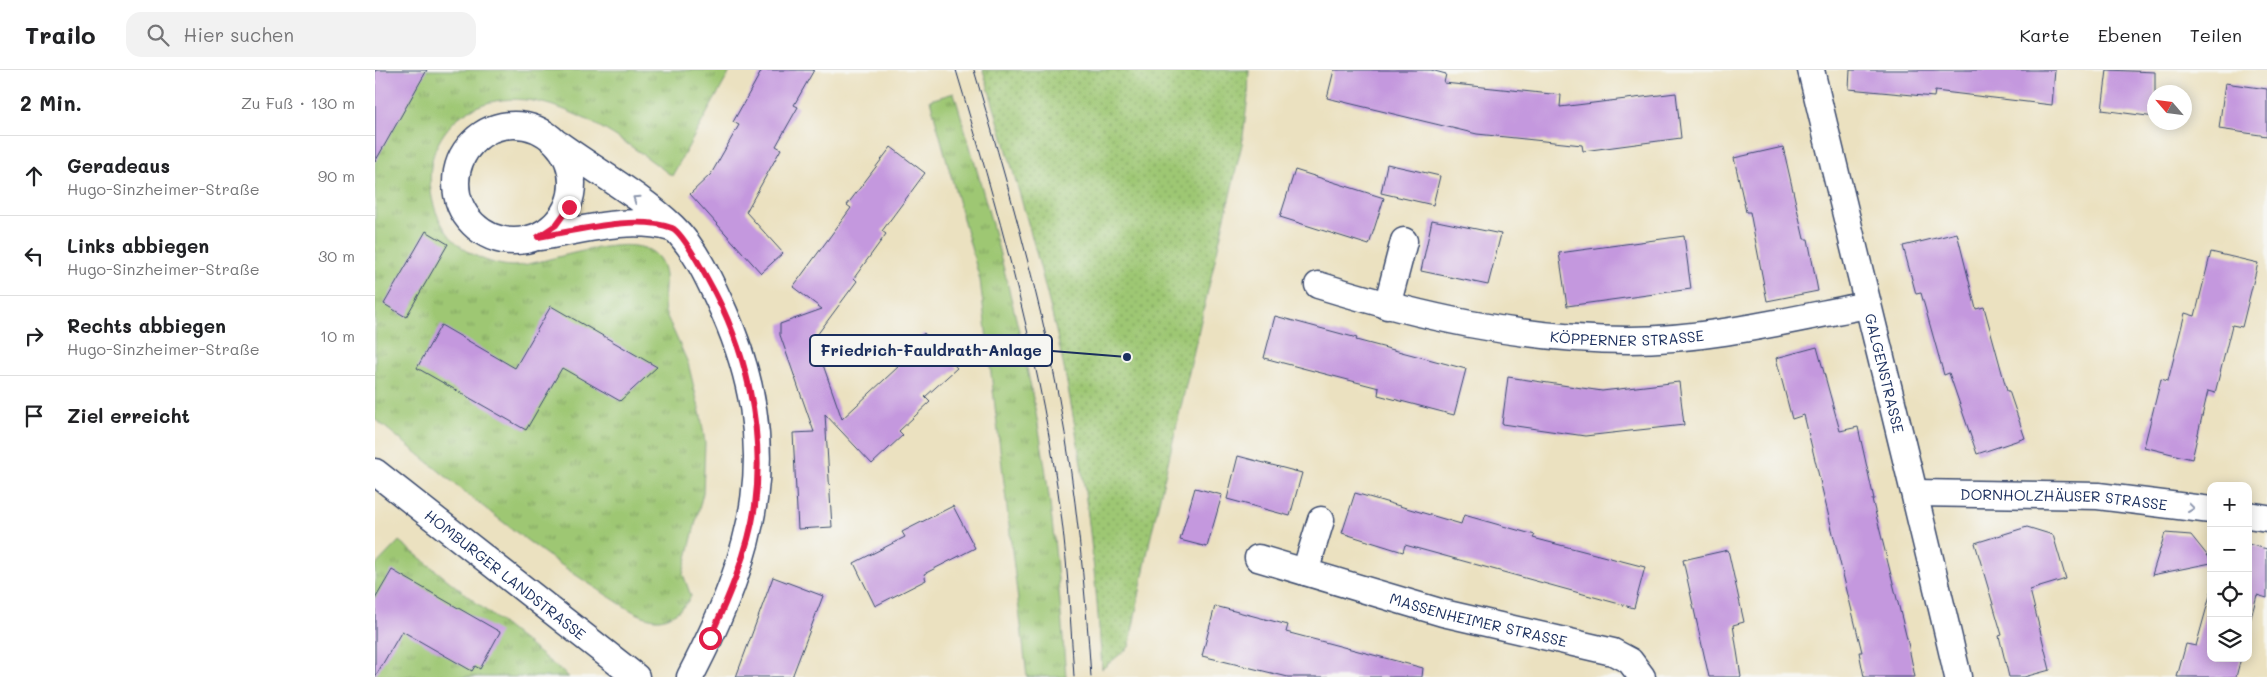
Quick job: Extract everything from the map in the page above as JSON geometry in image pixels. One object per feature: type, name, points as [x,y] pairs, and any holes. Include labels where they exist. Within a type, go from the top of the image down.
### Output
[{"type":"street","name":"GALGENSTRASSE","points":[[1811,70],[1867,306],[1915,493],[1958,677]]},
{"type":"street","points":[[675,228],[653,222],[633,222],[538,237],[517,243],[496,240],[476,229],[463,212],[455,192],[457,170],[465,150],[481,135],[501,126],[522,125],[543,132],[675,228],[703,270],[734,334],[749,386],[755,422],[757,462],[755,506],[745,547],[731,591],[690,677]]},
{"type":"street","points":[[538,237],[556,225],[569,207],[573,186],[570,164],[559,145]]},
{"type":"street","points":[[1387,306],[1404,241]]},
{"type":"street","name":"KÖPPERNER STRASSE","points":[[1318,285],[1387,306],[1445,320],[1503,331],[1564,338],[1630,340],[1683,337],[1867,306]]},
{"type":"street","name":"HOMBURGER LANDSTRASSE","points":[[375,472],[636,677]]},
{"type":"street","name":"DORNHOLZHÄUSER STRASSE","points":[[1915,493],[2098,496],[2207,510]]},
{"type":"street","points":[[2252,516],[2267,518]]},
{"type":"street","points":[[1305,572],[1321,520]]},
{"type":"street","name":"MASSENHEIMER STRASSE","points":[[1259,558],[1443,613],[1613,652],[1631,661],[1642,677]]},
{"type":"green space","points":[[375,70],[731,70],[672,176],[626,143],[572,113],[545,103],[517,99],[489,102],[463,114],[441,138],[434,152],[431,167],[431,194],[439,219],[455,241],[469,252],[486,260],[512,266],[612,246],[633,246],[649,250],[660,260],[665,272],[665,312],[688,363],[701,416],[705,443],[703,493],[683,574],[691,596],[681,609],[666,618],[648,618],[635,613],[545,554],[487,510],[375,419]]},
{"type":"green space","points":[[983,70],[1249,70],[1242,144],[1150,540],[1129,647],[1102,669],[1094,567],[1086,500],[1062,357],[1031,234]]},
{"type":"green space","points":[[954,93],[998,247],[1034,403],[1050,505],[1058,574],[1066,677],[1027,677],[980,280],[930,100]]},
{"type":"green space","points":[[399,541],[569,677],[375,677],[375,566]]},
{"type":"building","points":[[375,70],[427,70],[375,162]]},
{"type":"building","points":[[762,70],[814,70],[794,105],[798,107],[776,146],[781,149],[746,212],[783,253],[761,273],[690,194],[711,174],[739,125],[733,122]]},
{"type":"building","points":[[1334,70],[1431,70],[1446,74],[1444,83],[1561,95],[1560,107],[1676,93],[1681,138],[1583,151],[1582,145],[1477,134],[1327,98]]},
{"type":"building","points":[[1850,70],[2055,70],[2052,105],[1935,91],[1934,97],[1849,89]]},
{"type":"building","points":[[2107,70],[2155,72],[2155,85],[2147,85],[2147,116],[2102,110]]},
{"type":"building","points":[[2225,83],[2267,89],[2267,136],[2219,129]]},
{"type":"building","points":[[891,147],[925,173],[882,231],[886,234],[854,278],[857,281],[814,339],[842,419],[898,367],[893,362],[924,333],[957,368],[925,397],[930,402],[899,431],[903,435],[872,464],[825,414],[832,527],[798,529],[793,433],[814,432],[780,335],[780,324],[822,309],[793,287],[851,208],[847,205]]},
{"type":"building","points":[[1783,147],[1804,239],[1808,239],[1818,291],[1767,301],[1750,212],[1746,212],[1734,158]]},
{"type":"building","points":[[1387,164],[1440,176],[1433,205],[1381,193]]},
{"type":"building","points":[[1295,170],[1384,198],[1369,245],[1280,217]]},
{"type":"building","points":[[1432,220],[1501,234],[1488,285],[1421,271]]},
{"type":"building","points":[[426,231],[448,244],[406,317],[384,304]]},
{"type":"building","points":[[1957,233],[1976,309],[1984,307],[2007,391],[2009,391],[2025,438],[1977,454],[1949,373],[1944,375],[1921,293],[1916,294],[1903,246]]},
{"type":"building","points":[[1684,236],[1691,289],[1567,306],[1559,253]]},
{"type":"building","points":[[2211,252],[2258,263],[2242,327],[2232,325],[2215,393],[2208,391],[2192,459],[2144,447],[2161,379],[2168,381],[2185,313],[2195,316]]},
{"type":"building","points":[[551,306],[657,367],[620,401],[562,368],[526,430],[417,368],[441,325],[515,368]]},
{"type":"building","points":[[1275,316],[1466,369],[1454,415],[1378,395],[1379,388],[1264,358]]},
{"type":"building","points":[[1817,347],[1840,431],[1858,427],[1874,499],[1872,499],[1915,677],[1864,677],[1859,652],[1862,652],[1804,415],[1792,419],[1776,358]]},
{"type":"building","points":[[1508,377],[1602,391],[1679,382],[1684,425],[1585,436],[1502,424]]},
{"type":"building","points":[[1238,456],[1302,473],[1290,516],[1227,499]]},
{"type":"building","points":[[1195,488],[1222,495],[1207,547],[1180,540]]},
{"type":"building","points":[[1355,493],[1461,524],[1464,515],[1535,535],[1533,538],[1645,567],[1634,608],[1405,545],[1403,552],[1342,533]]},
{"type":"building","points":[[953,506],[975,548],[924,574],[926,580],[875,606],[854,563],[905,537],[902,532]]},
{"type":"building","points":[[2027,527],[2053,535],[2066,579],[2030,590],[2050,670],[2024,677],[2009,677],[1999,636],[2002,635],[1975,543]]},
{"type":"building","points":[[2165,533],[2191,535],[2207,555],[2207,564],[2152,575]]},
{"type":"building","points":[[2252,545],[2267,549],[2267,598],[2257,595],[2252,614]]},
{"type":"building","points":[[1728,550],[1744,622],[1733,625],[1741,677],[1709,677],[1683,560]]},
{"type":"building","points":[[392,570],[500,632],[480,669],[475,666],[472,671],[402,631],[375,677],[375,599]]},
{"type":"building","points":[[773,577],[823,596],[792,677],[736,677]]},
{"type":"building","points":[[1215,606],[1288,625],[1286,632],[1423,668],[1422,677],[1288,677],[1202,656]]},
{"type":"building","points":[[2207,606],[2207,662],[2240,662],[2236,677],[2177,677],[2186,644],[2196,646]]},
{"type":"tram line","points":[[956,70],[1014,276],[1038,380],[1057,485],[1063,533],[1074,677]]},
{"type":"tram line","points":[[974,70],[1009,193],[1051,357],[1070,468],[1079,538],[1091,677]]},
{"type":"place","name":"Friedrich-Fauldrath-Anlage","points":[[1127,357]]},
{"type":"route","points":[[569,207],[556,225],[538,237],[633,222],[653,222],[675,228],[695,256],[715,292],[734,334],[747,378],[755,422],[757,462],[755,506],[745,547],[731,591],[710,638]]}]
